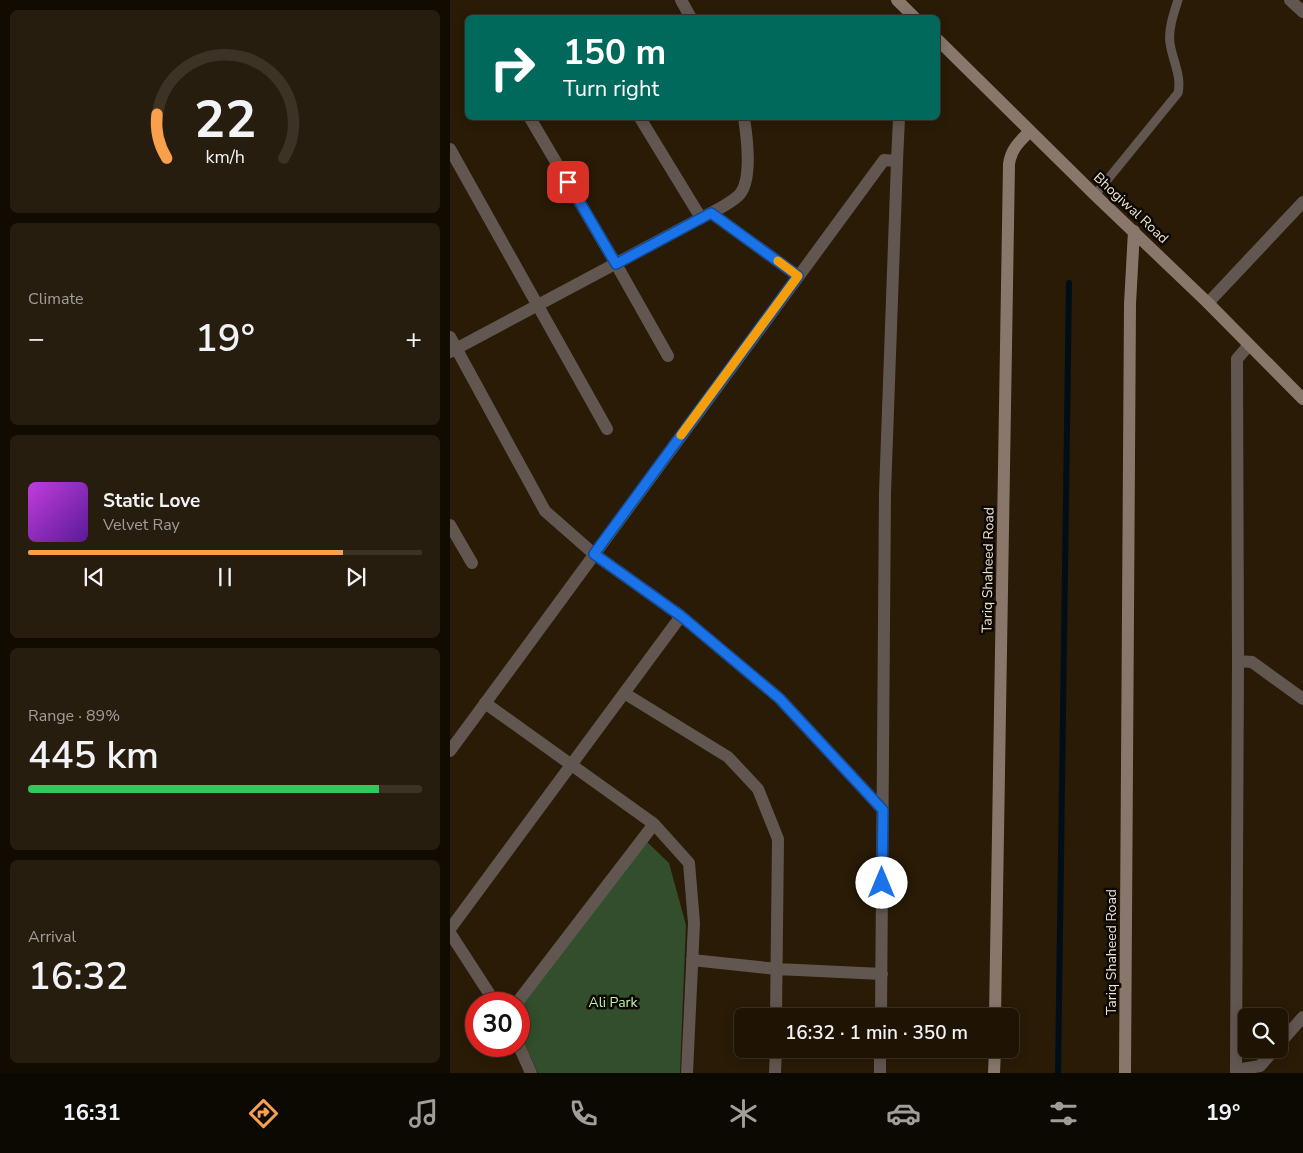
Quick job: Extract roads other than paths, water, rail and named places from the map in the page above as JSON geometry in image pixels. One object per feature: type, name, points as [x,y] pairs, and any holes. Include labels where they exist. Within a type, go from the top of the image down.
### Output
[{"type":"main road","points":[[897,0],[912,15]]},
{"type":"main road","name":"Bhogiwal Road","points":[[940,42],[1208,303],[1303,399]]},
{"type":"main road","name":"Tariq Shaheed Road","points":[[995,1008],[1009,164],[1014,148],[1030,130]]},
{"type":"main road","name":"Tariq Shaheed Road","points":[[1125,1073],[1130,304],[1134,231]]},
{"type":"main road","points":[[994,1073],[995,1058]]},
{"type":"street","points":[[681,0],[689,15]]},
{"type":"street","points":[[1290,0],[1303,12]]},
{"type":"street","points":[[531,120],[668,356]]},
{"type":"street","points":[[641,120],[706,216],[798,276]]},
{"type":"street","points":[[744,120],[747,135],[747,179],[739,196],[706,216],[537,306],[452,346],[545,511],[594,554],[681,616],[779,698],[883,810]]},
{"type":"street","points":[[881,1008],[885,493],[899,120]]},
{"type":"street","points":[[450,149],[607,428]]},
{"type":"street","points":[[450,750],[884,160],[897,161]]},
{"type":"street","points":[[1208,303],[1303,202]]},
{"type":"street","points":[[1249,345],[1237,359],[1236,1072],[1260,1066],[1267,1058]]},
{"type":"street","points":[[450,525],[472,563]]},
{"type":"street","points":[[450,929],[681,616]]},
{"type":"street","points":[[1238,661],[1252,662],[1303,699]]},
{"type":"street","points":[[624,693],[728,757],[758,790],[778,839],[776,1008]]},
{"type":"street","points":[[485,703],[654,824],[689,863],[694,923],[687,1073]]},
{"type":"street","points":[[525,992],[654,824]]},
{"type":"street","points":[[450,933],[488,992]]},
{"type":"street","points":[[692,960],[777,969],[882,974]]},
{"type":"street","points":[[1288,1034],[1303,1017]]},
{"type":"street","points":[[524,1057],[531,1073]]},
{"type":"street","points":[[775,1073],[776,1058]]},
{"type":"street","points":[[880,1058],[880,1073]]},
{"type":"lane","points":[[1095,195],[1178,93],[1180,84],[1170,42],[1170,31],[1178,0]]},
{"type":"waterway","points":[[1058,1073],[1069,283]]},
{"type":"park label","name":"Ali Park","points":[[613,1002]]}]
